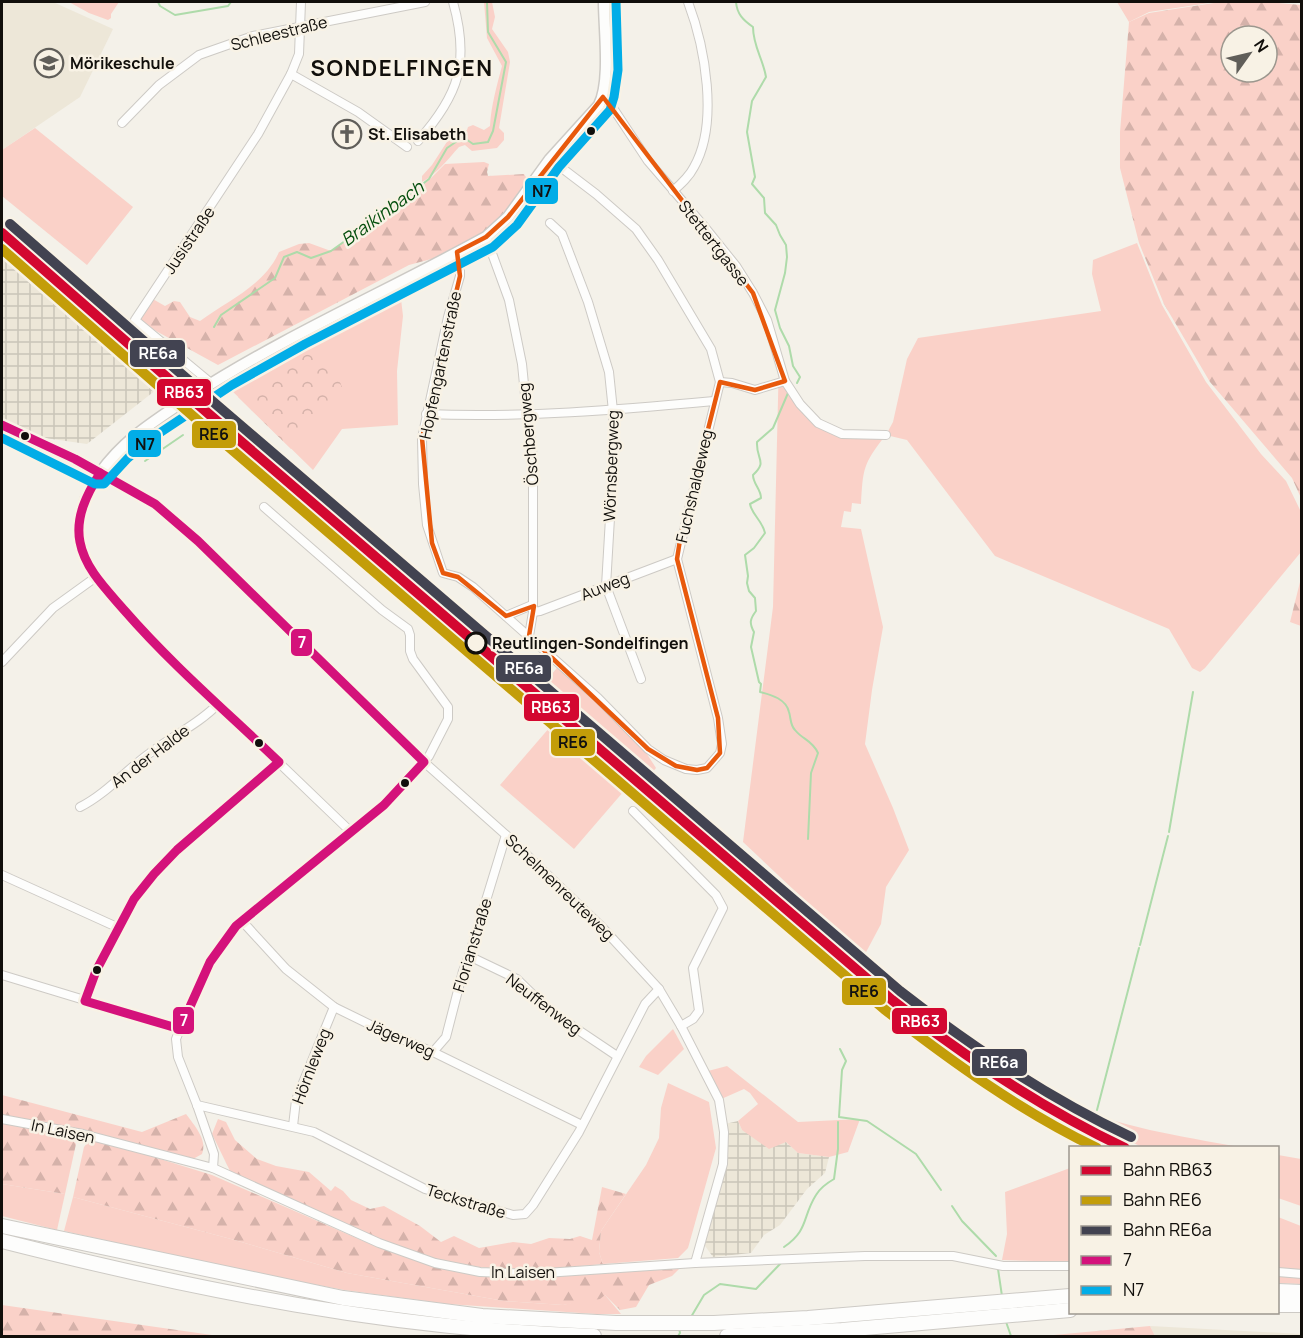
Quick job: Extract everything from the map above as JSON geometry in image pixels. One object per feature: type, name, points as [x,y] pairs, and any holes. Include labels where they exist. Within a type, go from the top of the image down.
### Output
[{"type":"highway","points":[[2,1226],[343,1298],[482,1316],[616,1323],[724,1323],[1026,1307],[1069,1310]]},
{"type":"highway","points":[[2,1241],[173,1280],[341,1311],[468,1329],[594,1336]]},
{"type":"highway","points":[[1279,1291],[1302,1292]]},
{"type":"highway","points":[[1026,1307],[1069,1296]]},
{"type":"highway","points":[[1279,1305],[1302,1305]]},
{"type":"highway","points":[[727,1336],[819,1331],[977,1311]]},
{"type":"street","name":"Jusistraße","points":[[211,383],[135,320],[258,134],[291,74],[299,54],[301,2]]},
{"type":"street","name":"Schleestraße","points":[[122,123],[159,85],[199,55],[253,36],[425,2]]},
{"type":"street","points":[[418,141],[438,119],[451,98],[458,74],[462,51],[459,21],[453,2]]},
{"type":"street","points":[[350,831],[138,626],[96,577],[82,550],[79,522],[84,499],[115,452],[131,437],[211,383],[265,352],[486,237],[508,217],[550,159],[590,116],[603,97],[605,80],[604,2]]},
{"type":"street","name":"Stettertgasse","points":[[673,191],[684,182],[693,169],[706,130],[706,63],[699,29],[688,2]]},
{"type":"street","points":[[291,74],[358,112],[407,147]]},
{"type":"street","name":"Stettertgasse","points":[[603,97],[609,102],[648,161],[736,266],[766,320],[785,381],[800,404],[818,423],[842,434],[886,435]]},
{"type":"street","points":[[550,159],[597,194],[636,229],[658,260],[711,349],[720,382],[755,390],[785,381]]},
{"type":"street","name":"Wörnsbergweg","points":[[550,223],[561,234],[588,302],[609,372],[614,450],[606,586],[641,679]]},
{"type":"street","name":"Öschbergweg","points":[[486,237],[509,300],[522,364],[533,457],[533,608],[529,636]]},
{"type":"street","name":"Hopfengartenstraße","points":[[443,573],[432,543],[426,510],[422,438],[460,276],[457,252]]},
{"type":"street","name":"Fuchshaldeweg","points":[[443,573],[458,577],[473,587],[507,616],[598,698],[648,750],[676,766],[697,770],[707,768],[720,753],[722,744],[718,718],[677,559],[720,382]]},
{"type":"street","points":[[426,414],[527,415],[613,411],[714,401]]},
{"type":"street","points":[[2,425],[100,473]]},
{"type":"street","name":"Schelmenreuteweg","points":[[100,473],[155,504],[198,541],[424,762],[506,835],[600,925],[659,989],[719,1100],[724,1132],[723,1164],[695,1263]]},
{"type":"street","points":[[213,1168],[214,1154],[178,1057],[176,1038],[210,962],[242,921],[384,805],[424,762],[443,732],[448,719],[448,707],[413,659],[408,629],[382,610],[264,507]]},
{"type":"street","name":"Auweg","points":[[507,616],[533,608],[540,611],[677,559]]},
{"type":"street","points":[[2,662],[53,608],[96,577]]},
{"type":"street","name":"An der Halde","points":[[80,807],[92,801],[149,753],[209,714],[218,704]]},
{"type":"street","points":[[85,1001],[96,971],[134,899],[165,862],[279,762]]},
{"type":"street","points":[[633,811],[716,895],[723,908],[693,968],[699,1011],[681,1026]]},
{"type":"street","name":"Florianstraße","points":[[434,1052],[446,1037],[463,970],[506,835]]},
{"type":"street","points":[[2,875],[119,928]]},
{"type":"street","name":"Jägerweg","points":[[242,921],[286,969],[334,1007],[385,1032],[434,1052],[582,1125]]},
{"type":"street","name":"Neuffenweg","points":[[469,956],[517,980],[549,1011],[616,1056]]},
{"type":"street","points":[[2,975],[180,1029]]},
{"type":"street","name":"Teckstraße","points":[[197,1105],[314,1132],[425,1189],[513,1215],[525,1214],[533,1205],[582,1125],[645,1004],[659,989]]},
{"type":"street","name":"Hörnleweg","points":[[293,1126],[296,1100],[334,1007]]},
{"type":"street","name":"In Laisen","points":[[2,1119],[83,1134],[213,1168],[380,1243],[435,1263],[480,1272],[530,1274],[695,1263],[865,1256],[953,1256],[1003,1266],[1069,1266]]},
{"type":"street","points":[[1279,1272],[1302,1274]]},
{"type":"highlighted area","points":[[603,97],[753,293],[785,381],[755,390],[720,382],[680,540],[677,559],[718,718],[720,753],[707,768],[697,770],[676,766],[648,749],[529,636],[534,606],[506,616],[458,577],[443,573],[432,543],[422,438],[460,276],[457,252],[486,237],[508,217]]},
{"type":"shaded area","name":"Mörikeschule","points":[[2,2],[53,2],[113,29],[80,97],[2,150]]},
{"type":"shaded area","points":[[2,249],[161,386],[87,444],[2,432]]},
{"type":"shaded area","points":[[738,1121],[742,1130],[786,1142],[798,1153],[829,1157],[825,1173],[807,1189],[780,1225],[764,1235],[751,1253],[713,1257],[703,1243],[726,1165],[725,1124]]},
{"type":"shaded area","points":[[1150,1326],[1301,1334],[1301,1336],[1155,1336]]},
{"type":"green space","points":[[69,2],[119,2],[108,20]]},
{"type":"green space","points":[[484,2],[492,2],[495,17],[492,29],[508,52],[510,62],[499,128],[504,133],[504,140],[497,148],[472,151],[465,145],[459,147],[437,171],[422,182],[422,176],[452,134],[467,130],[473,125],[484,130],[490,126],[502,66],[487,38]]},
{"type":"green space","points":[[1117,2],[1216,2],[1149,12],[1129,22]]},
{"type":"green space","points":[[1220,2],[1301,5],[1301,498],[1292,478],[1210,382],[1164,304],[1139,243],[1120,168],[1120,132],[1129,22],[1149,13]]},
{"type":"green space","points":[[35,128],[133,207],[87,265],[2,196],[2,150]]},
{"type":"green space","points":[[484,162],[489,164],[488,176],[524,174],[531,185],[508,217],[457,252],[409,265],[218,365],[136,320],[151,298],[165,306],[174,301],[180,302],[190,317],[200,321],[255,283],[272,264],[279,252],[299,244],[309,243],[331,251],[403,201],[445,164]]},
{"type":"green space","points":[[1137,243],[1162,305],[1206,382],[1261,454],[1286,481],[1301,512],[1301,552],[1200,672],[1192,668],[1169,629],[995,556],[907,440],[886,435],[893,422],[907,359],[918,338],[1101,311],[1092,274],[1093,260]]},
{"type":"green space","points":[[388,294],[401,299],[403,316],[397,371],[398,425],[342,429],[313,470],[227,386]]},
{"type":"green space","points":[[328,350],[343,390],[291,449],[238,397],[297,357]]},
{"type":"green space","points":[[779,358],[801,400],[827,424],[844,431],[885,436],[868,461],[862,483],[861,504],[852,503],[851,512],[844,511],[841,527],[861,529],[883,627],[865,744],[909,850],[886,887],[881,924],[864,956],[743,842],[773,607]]},
{"type":"green space","points":[[1301,578],[1301,626],[1290,622]]},
{"type":"green space","points":[[560,664],[645,751],[656,768],[644,782],[540,689]]},
{"type":"green space","points":[[550,727],[624,791],[574,849],[500,785]]},
{"type":"green space","points":[[673,1029],[684,1049],[658,1075],[639,1067],[646,1056]]},
{"type":"green space","points":[[727,1066],[798,1122],[860,1119],[848,1152],[829,1157],[798,1153],[786,1142],[769,1149],[742,1130],[738,1121],[758,1104],[744,1089],[719,1100],[708,1071]]},
{"type":"green space","points":[[668,1083],[709,1102],[716,1148],[688,1248],[678,1258],[603,1264],[599,1252],[601,1231],[646,1165],[659,1138],[661,1108]]},
{"type":"green space","points":[[2,1095],[142,1132],[186,1114],[202,1138],[202,1154],[193,1159],[135,1143],[2,1116]]},
{"type":"green space","points":[[1062,1103],[1128,1125],[1234,1146],[1140,1146],[1120,1138]]},
{"type":"green space","points":[[218,1119],[226,1122],[235,1140],[257,1159],[276,1166],[309,1172],[331,1191],[335,1186],[351,1200],[370,1209],[384,1206],[420,1226],[441,1242],[454,1236],[479,1248],[513,1242],[531,1244],[549,1238],[570,1239],[580,1236],[592,1240],[602,1187],[626,1194],[601,1231],[599,1252],[603,1264],[527,1271],[479,1267],[437,1259],[379,1240],[230,1171],[212,1134]]},
{"type":"green space","points":[[2,1123],[71,1138],[76,1144],[65,1194],[2,1184]]},
{"type":"green space","points":[[88,1142],[105,1142],[212,1175],[377,1247],[434,1266],[479,1274],[679,1269],[672,1276],[649,1285],[636,1307],[620,1310],[605,1295],[600,1299],[563,1305],[504,1301],[347,1273],[73,1197],[84,1147]]},
{"type":"green space","points":[[1279,1155],[1301,1159],[1301,1206],[1279,1198]]},
{"type":"green space","points":[[1069,1168],[1069,1262],[1002,1260],[1007,1234],[1005,1192]]},
{"type":"green space","points":[[2,1184],[65,1194],[57,1230],[2,1216]]},
{"type":"green space","points":[[73,1197],[347,1273],[504,1301],[563,1305],[605,1295],[621,1314],[448,1304],[344,1290],[230,1268],[64,1231]]},
{"type":"green space","points":[[1279,1217],[1301,1226],[1301,1271],[1279,1270]]},
{"type":"green space","points":[[1279,1276],[1301,1278],[1301,1284],[1279,1283]]},
{"type":"green space","points":[[2,1305],[219,1336],[2,1336]]},
{"type":"green space","points":[[1150,1326],[1155,1336],[1043,1336]]},
{"type":"waterway","points":[[158,2],[160,6],[175,15],[228,6],[231,2]]},
{"type":"waterway","name":"Braikinbach","points":[[214,327],[221,315],[275,278],[284,257],[297,252],[311,258],[331,251],[429,179],[447,148],[463,137],[473,144],[488,142],[493,131],[506,62],[488,32],[487,2]]},
{"type":"waterway","points":[[736,2],[741,16],[753,27],[766,77],[752,101],[747,132],[755,177],[752,184],[764,198],[765,213],[776,225],[786,245],[785,273],[775,310],[780,328],[789,346],[793,366],[800,377],[797,383]]},
{"type":"waterway","points":[[788,393],[773,428],[757,442],[761,463],[753,475],[761,498],[750,504],[765,533],[754,548],[745,555],[747,583],[749,591],[755,598],[756,611],[751,621],[754,632],[751,647],[761,684],[760,692],[774,696],[785,704],[793,728],[813,745],[818,753],[811,773],[808,839]]},
{"type":"waterway","name":"Braikinbach","points":[[145,461],[183,435]]},
{"type":"waterway","points":[[1169,832],[1193,692]]},
{"type":"waterway","points":[[1140,945],[1168,836]]},
{"type":"waterway","points":[[1097,1110],[1139,948]]},
{"type":"waterway","points":[[840,1049],[846,1061],[842,1070],[839,1117],[867,1121],[916,1154],[941,1190]]},
{"type":"waterway","points":[[784,1247],[798,1235],[818,1192],[834,1179],[838,1149],[838,1122]]},
{"type":"waterway","points":[[952,1206],[962,1221],[996,1256]]},
{"type":"waterway","points":[[691,1317],[704,1295],[720,1284],[756,1289],[781,1263]]},
{"type":"waterway","points":[[998,1269],[1002,1296]]},
{"type":"waterway","points":[[1005,1319],[1011,1336]]},
{"type":"waterway","points":[[678,1336],[679,1328]]},
{"type":"rail line","name":"RE6a","points":[[10,224],[218,406],[900,991],[1011,1070],[1070,1106],[1131,1137]]},
{"type":"rail line","name":"RB63","points":[[2,233],[210,415],[892,1000],[947,1042],[1004,1080],[1063,1116],[1121,1146]]},
{"type":"rail line","name":"RE6","points":[[2,249],[202,424],[884,1009],[987,1084],[1068,1134],[1093,1146]]},
{"type":"transit line","name":"N7","points":[[2,438],[95,484],[104,484],[128,458],[149,440],[232,385],[305,344],[493,247],[517,225],[559,167],[610,110],[618,70],[616,2]]},
{"type":"transit line","name":"7","points":[[2,425],[100,473]]},
{"type":"transit line","name":"7","points":[[100,473],[155,504],[198,541],[424,762],[384,805],[236,926],[210,962],[180,1029],[85,1001],[96,971],[134,899],[154,874],[177,850],[279,762],[143,631],[92,570],[80,542],[79,524],[87,497],[100,473]]},
{"type":"place","name":"Mörikeschule","points":[[49,63]]},
{"type":"place","name":"St. Elisabeth","points":[[347,134]]},
{"type":"place","name":"Reutlingen-Sondelfingen","points":[[476,643]]},
{"type":"district","name":"SONDELFINGEN","points":[[402,68]]}]
